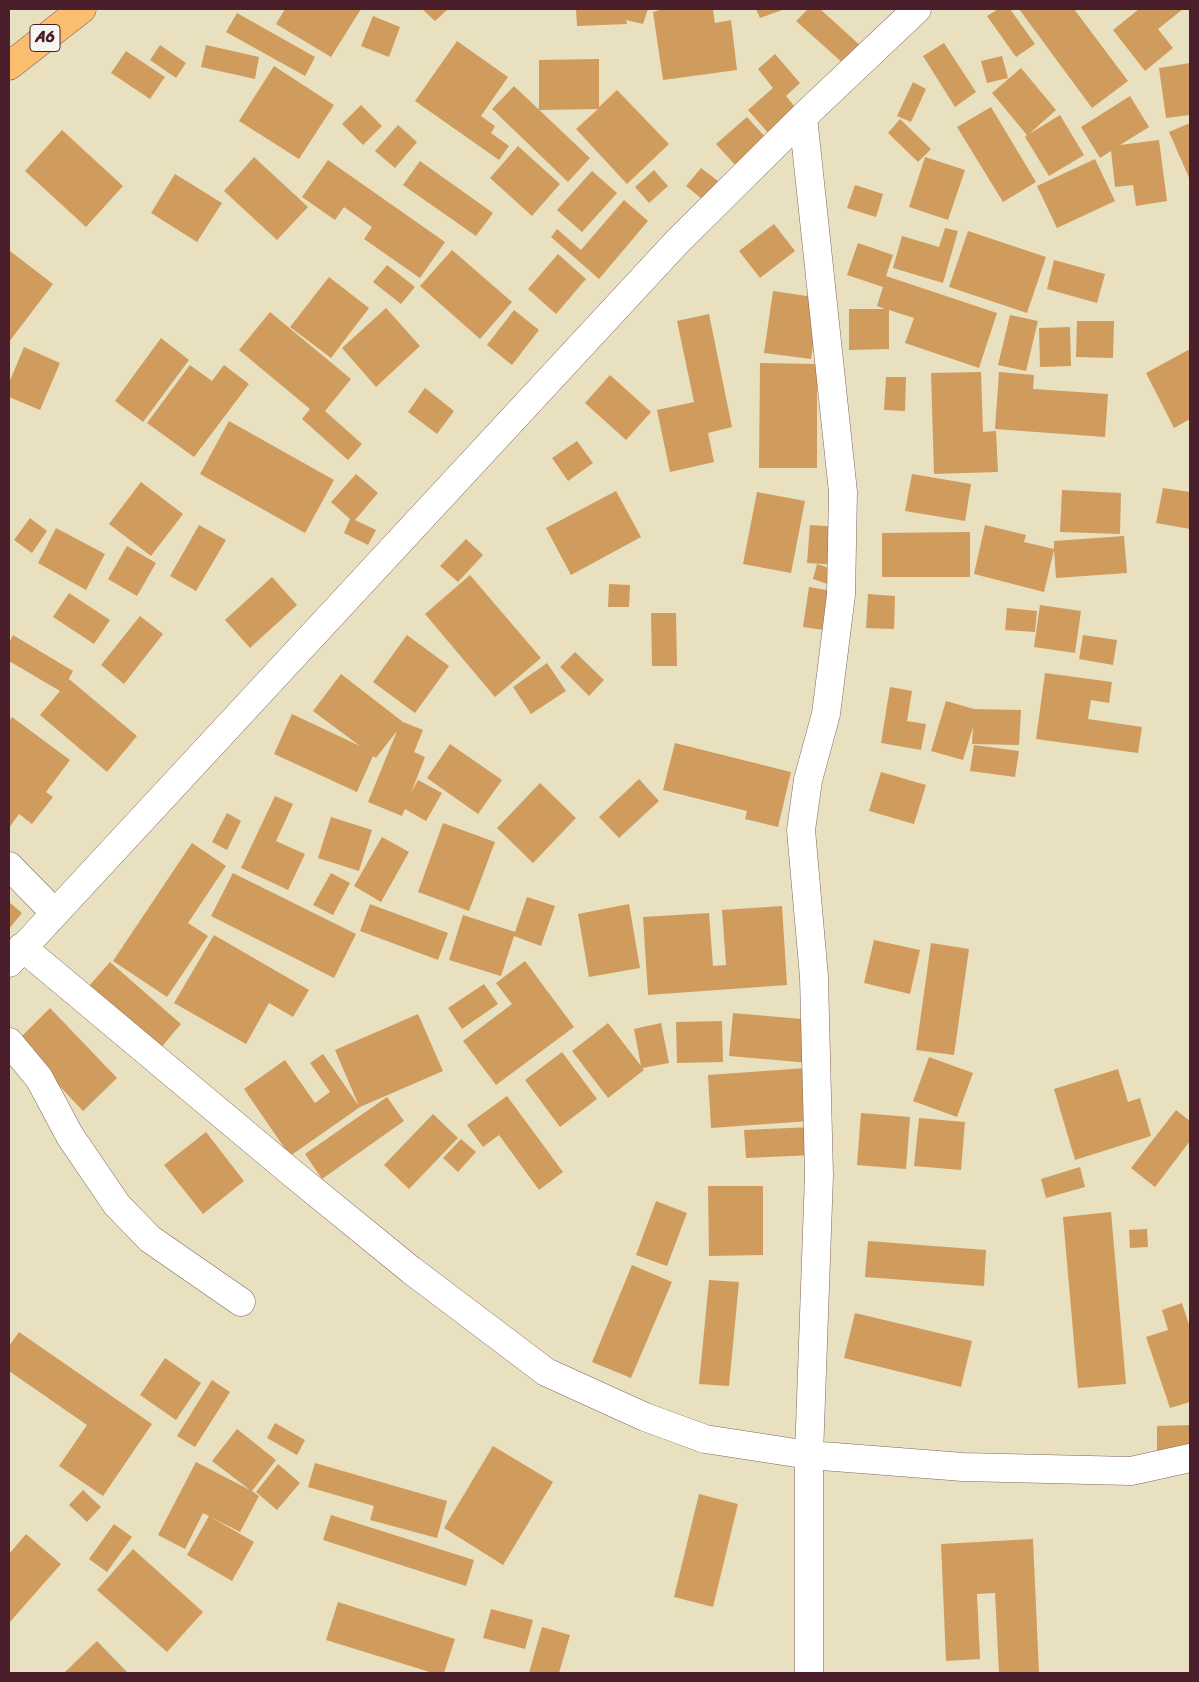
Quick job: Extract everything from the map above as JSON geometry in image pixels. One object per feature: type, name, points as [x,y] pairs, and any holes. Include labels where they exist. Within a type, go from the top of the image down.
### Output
[{"type":"highway","name":"A6","points":[[9,66],[82,9]]},
{"type":"street","points":[[917,9],[803,117],[670,250],[15,955],[412,1270],[546,1372],[645,1417],[705,1439],[809,1454],[963,1467],[1131,1471],[1190,1458]]},
{"type":"street","points":[[803,117],[843,492],[842,595],[826,714],[808,780],[802,830],[814,977],[819,1175],[809,1454],[809,1673]]},
{"type":"street","points":[[9,866],[54,912]]},
{"type":"street","points":[[9,1042],[38,1078],[70,1136],[117,1205],[150,1238],[241,1302]]},
{"type":"building","points":[[285,9],[361,9],[331,57],[276,24]]},
{"type":"building","points":[[422,9],[448,9],[435,21]]},
{"type":"building","points":[[576,9],[648,9],[643,24],[626,20],[627,24],[577,26]]},
{"type":"building","points":[[664,9],[713,9],[715,23],[731,20],[737,70],[663,80],[653,12]]},
{"type":"building","points":[[756,9],[785,9],[760,18]]},
{"type":"building","points":[[808,9],[820,9],[862,47],[845,65],[796,21]]},
{"type":"building","points":[[998,9],[1010,9],[1035,44],[1016,57],[987,16]]},
{"type":"building","points":[[1019,9],[1074,9],[1128,81],[1092,108]]},
{"type":"building","points":[[1139,9],[1183,9],[1158,29],[1173,48],[1145,71],[1113,30]]},
{"type":"building","points":[[237,13],[315,57],[305,76],[226,32]]},
{"type":"building","points":[[373,16],[400,27],[389,57],[361,46]]},
{"type":"building","points":[[457,41],[508,77],[481,116],[495,126],[491,133],[509,146],[499,160],[415,101]]},
{"type":"building","points":[[944,43],[976,92],[955,107],[923,56]]},
{"type":"building","points":[[160,45],[186,63],[176,78],[150,60]]},
{"type":"building","points":[[206,45],[259,57],[255,79],[201,67]]},
{"type":"building","points":[[126,51],[165,77],[150,99],[111,73]]},
{"type":"building","points":[[775,54],[800,83],[786,96],[798,111],[770,135],[748,110],[773,88],[758,69]]},
{"type":"building","points":[[1002,56],[1008,78],[987,83],[981,61]]},
{"type":"building","points":[[599,59],[599,107],[617,90],[669,144],[627,184],[576,129],[598,109],[539,110],[539,60]]},
{"type":"building","points":[[1190,63],[1190,115],[1166,118],[1159,68]]},
{"type":"building","points":[[274,66],[334,105],[299,159],[239,121]]},
{"type":"building","points":[[1021,68],[1056,110],[1029,134],[1060,115],[1084,155],[1049,176],[1025,137],[1027,135],[992,93]]},
{"type":"building","points":[[913,82],[926,89],[911,122],[897,116]]},
{"type":"building","points":[[514,86],[590,158],[568,182],[492,109]]},
{"type":"building","points":[[1130,96],[1149,127],[1120,145],[1159,140],[1167,201],[1136,206],[1133,185],[1115,187],[1111,151],[1100,158],[1081,127]]},
{"type":"building","points":[[361,105],[382,126],[363,145],[342,124]]},
{"type":"building","points":[[991,107],[1036,182],[1003,202],[957,127]]},
{"type":"building","points":[[747,117],[766,138],[736,166],[716,144]]},
{"type":"building","points":[[900,119],[931,149],[918,162],[888,133]]},
{"type":"building","points":[[1190,123],[1190,180],[1169,132]]},
{"type":"building","points":[[398,125],[417,142],[395,168],[375,151]]},
{"type":"building","points":[[62,130],[123,186],[86,227],[25,171]]},
{"type":"building","points":[[518,146],[560,184],[532,216],[490,178]]},
{"type":"building","points":[[254,157],[308,207],[277,240],[224,191]]},
{"type":"building","points":[[925,157],[965,170],[948,220],[909,207]]},
{"type":"building","points":[[1095,159],[1115,201],[1057,228],[1037,186]]},
{"type":"building","points":[[328,160],[445,242],[420,278],[364,239],[372,227],[344,207],[335,220],[302,197]]},
{"type":"building","points":[[420,161],[493,213],[476,236],[403,185]]},
{"type":"building","points":[[701,168],[722,184],[707,203],[686,186]]},
{"type":"building","points":[[654,170],[668,186],[649,203],[635,187]]},
{"type":"building","points":[[592,171],[617,193],[582,232],[557,210]]},
{"type":"building","points":[[175,174],[222,203],[197,242],[151,213]]},
{"type":"building","points":[[855,185],[883,194],[876,217],[847,208]]},
{"type":"building","points":[[624,200],[648,221],[599,279],[551,237],[557,229],[581,250]]},
{"type":"building","points":[[774,224],[795,251],[760,278],[739,251]]},
{"type":"building","points":[[945,228],[958,231],[943,283],[893,268],[902,236],[939,247]]},
{"type":"building","points":[[968,231],[1046,257],[1027,313],[949,287]]},
{"type":"building","points":[[858,243],[893,255],[886,276],[997,313],[979,368],[905,343],[914,318],[889,310],[889,349],[849,350],[849,309],[885,309],[877,306],[883,287],[847,275]]},
{"type":"building","points":[[452,250],[512,302],[480,339],[420,286]]},
{"type":"building","points":[[9,252],[53,284],[9,342]]},
{"type":"building","points":[[558,254],[586,279],[556,314],[528,289]]},
{"type":"building","points":[[1054,260],[1105,274],[1097,303],[1047,289]]},
{"type":"building","points":[[387,265],[415,287],[401,304],[373,282]]},
{"type":"building","points":[[329,277],[369,308],[331,358],[290,327]]},
{"type":"building","points":[[773,291],[820,298],[811,359],[764,353]]},
{"type":"building","points":[[386,308],[420,346],[376,387],[342,348]]},
{"type":"building","points":[[514,310],[539,330],[512,365],[487,345]]},
{"type":"building","points":[[270,312],[351,379],[325,411],[362,444],[348,460],[302,419],[310,409],[239,350]]},
{"type":"building","points":[[709,314],[732,427],[708,433],[714,462],[670,472],[657,410],[694,402],[677,321]]},
{"type":"building","points":[[1010,315],[1038,321],[1026,371],[998,365]]},
{"type":"building","points":[[1077,321],[1114,321],[1113,358],[1076,357]]},
{"type":"building","points":[[1070,327],[1071,366],[1040,367],[1039,328]]},
{"type":"building","points":[[161,338],[189,360],[143,422],[115,401]]},
{"type":"building","points":[[24,347],[60,363],[40,410],[9,397],[9,383]]},
{"type":"building","points":[[1190,349],[1190,419],[1174,428],[1146,373]]},
{"type":"building","points":[[760,363],[817,364],[817,468],[759,468]]},
{"type":"building","points":[[190,365],[212,381],[224,365],[249,384],[194,457],[147,423]]},
{"type":"building","points":[[981,372],[983,432],[996,431],[998,472],[934,474],[931,373]]},
{"type":"building","points":[[999,372],[1034,375],[1033,389],[1108,394],[1105,437],[995,429]]},
{"type":"building","points":[[610,375],[651,412],[626,440],[585,403]]},
{"type":"building","points":[[886,377],[906,377],[905,411],[884,410]]},
{"type":"building","points":[[425,388],[454,411],[437,434],[408,412]]},
{"type":"building","points":[[229,421],[334,480],[305,533],[200,474]]},
{"type":"building","points":[[577,441],[593,463],[568,481],[552,458]]},
{"type":"building","points":[[356,474],[378,493],[355,520],[376,530],[368,545],[344,533],[350,519],[331,502]]},
{"type":"building","points":[[912,474],[971,484],[965,521],[905,511]]},
{"type":"building","points":[[141,482],[183,514],[151,556],[109,524]]},
{"type":"building","points":[[1163,488],[1190,492],[1190,529],[1156,523]]},
{"type":"building","points":[[1062,490],[1121,493],[1120,534],[1060,532]]},
{"type":"building","points":[[616,491],[641,537],[571,575],[546,528]]},
{"type":"building","points":[[757,492],[805,501],[791,573],[743,564]]},
{"type":"building","points":[[30,518],[47,531],[32,553],[14,540]]},
{"type":"building","points":[[199,525],[226,540],[196,591],[170,576]]},
{"type":"building","points":[[810,525],[841,527],[838,565],[807,563]]},
{"type":"building","points":[[985,525],[1026,535],[1024,542],[1054,549],[1054,541],[1124,536],[1127,573],[1056,578],[1054,550],[1044,592],[974,574]]},
{"type":"building","points":[[56,528],[105,554],[86,590],[38,563]]},
{"type":"building","points":[[970,532],[970,577],[882,577],[882,533]]},
{"type":"building","points":[[466,539],[483,555],[458,582],[440,566]]},
{"type":"building","points":[[127,546],[156,563],[137,596],[108,579]]},
{"type":"building","points":[[817,564],[841,572],[836,587],[813,579]]},
{"type":"building","points":[[470,575],[541,658],[495,697],[425,614]]},
{"type":"building","points":[[272,577],[297,605],[250,648],[225,620]]},
{"type":"building","points":[[609,584],[630,585],[629,607],[608,607]]},
{"type":"building","points":[[809,587],[838,592],[831,631],[803,627]]},
{"type":"building","points":[[69,593],[110,620],[94,644],[53,617]]},
{"type":"building","points":[[868,594],[895,596],[894,629],[866,628]]},
{"type":"building","points":[[1040,605],[1081,611],[1075,653],[1034,647]]},
{"type":"building","points":[[1007,608],[1037,611],[1035,632],[1005,630]]},
{"type":"building","points":[[651,613],[676,613],[677,666],[652,666]]},
{"type":"building","points":[[140,616],[163,634],[124,684],[101,665]]},
{"type":"building","points":[[13,635],[73,671],[66,684],[69,679],[137,736],[107,772],[40,715],[60,691],[9,661],[9,643]]},
{"type":"building","points":[[407,635],[449,666],[415,713],[373,682]]},
{"type":"building","points":[[1083,635],[1117,640],[1113,665],[1079,659]]},
{"type":"building","points":[[575,652],[604,680],[589,696],[560,667]]},
{"type":"building","points":[[547,663],[566,691],[531,714],[513,687]]},
{"type":"building","points":[[1045,673],[1112,682],[1109,703],[1091,700],[1088,719],[1142,727],[1138,753],[1036,739]]},
{"type":"building","points":[[341,674],[403,722],[423,730],[414,752],[425,757],[411,793],[418,780],[442,793],[426,821],[405,809],[402,816],[368,802],[397,731],[376,758],[373,756],[357,792],[274,754],[292,714],[360,746],[313,711]]},
{"type":"building","points":[[890,687],[912,691],[907,721],[926,724],[921,750],[881,743]]},
{"type":"building","points":[[946,701],[974,709],[1021,710],[1019,745],[972,744],[973,727],[963,760],[931,751]]},
{"type":"building","points":[[12,717],[70,760],[46,792],[53,797],[32,824],[19,814],[9,828],[9,721]]},
{"type":"building","points":[[675,743],[791,772],[778,827],[745,819],[747,811],[663,790]]},
{"type":"building","points":[[450,744],[502,780],[478,814],[427,778]]},
{"type":"building","points":[[974,745],[1019,751],[1015,777],[970,771]]},
{"type":"building","points":[[881,772],[926,785],[914,824],[869,811]]},
{"type":"building","points":[[639,779],[659,801],[619,838],[599,817]]},
{"type":"building","points":[[540,783],[576,818],[533,863],[497,828]]},
{"type":"building","points":[[275,796],[293,804],[276,841],[305,854],[288,890],[241,868]]},
{"type":"building","points":[[227,813],[241,821],[227,850],[212,842]]},
{"type":"building","points":[[331,817],[372,830],[359,871],[318,858]]},
{"type":"building","points":[[443,823],[495,842],[469,911],[418,892]]},
{"type":"building","points":[[382,837],[409,852],[381,902],[354,886]]},
{"type":"building","points":[[192,843],[226,866],[188,923],[208,936],[167,997],[113,961]]},
{"type":"building","points":[[233,873],[356,934],[334,978],[211,916]]},
{"type":"building","points":[[331,873],[350,883],[333,915],[313,905]]},
{"type":"building","points":[[527,897],[555,906],[541,946],[514,936],[501,976],[449,960],[463,915],[515,932]]},
{"type":"building","points":[[9,902],[22,913],[9,929]]},
{"type":"building","points":[[370,904],[448,933],[438,960],[360,931]]},
{"type":"building","points":[[629,904],[640,968],[589,977],[578,914]]},
{"type":"building","points":[[782,906],[787,985],[648,995],[643,917],[709,913],[713,966],[726,965],[722,910]]},
{"type":"building","points":[[214,935],[309,990],[293,1017],[269,1003],[246,1044],[174,1003]]},
{"type":"building","points":[[874,940],[920,950],[910,994],[864,983]]},
{"type":"building","points":[[931,943],[969,949],[954,1055],[916,1050]]},
{"type":"building","points":[[525,961],[574,1027],[496,1085],[463,1041],[512,1004],[496,983]]},
{"type":"building","points":[[110,962],[181,1024],[153,1057],[82,994]]},
{"type":"building","points":[[484,984],[498,1004],[462,1029],[448,1008]]},
{"type":"building","points":[[50,1008],[117,1078],[83,1111],[17,1041]]},
{"type":"building","points":[[733,1013],[813,1020],[810,1063],[729,1056]]},
{"type":"building","points":[[418,1014],[443,1071],[360,1107],[290,1156],[244,1089],[285,1060],[315,1103],[330,1092],[310,1063],[323,1054],[359,1106],[335,1050]]},
{"type":"building","points":[[722,1021],[723,1062],[677,1063],[676,1022]]},
{"type":"building","points":[[608,1023],[641,1066],[634,1029],[661,1023],[669,1063],[642,1068],[644,1070],[608,1098],[572,1051]]},
{"type":"building","points":[[562,1052],[597,1099],[560,1127],[525,1080]]},
{"type":"building","points":[[929,1057],[973,1073],[957,1117],[913,1101]]},
{"type":"building","points":[[806,1068],[810,1121],[711,1128],[708,1075]]},
{"type":"building","points":[[1118,1069],[1128,1102],[1140,1098],[1151,1136],[1075,1160],[1054,1089]]},
{"type":"building","points":[[507,1096],[563,1172],[539,1190],[499,1135],[483,1147],[467,1125]]},
{"type":"building","points":[[387,1097],[404,1121],[322,1179],[305,1154]]},
{"type":"building","points":[[1176,1110],[1190,1121],[1190,1141],[1155,1187],[1131,1168]]},
{"type":"building","points":[[861,1113],[910,1117],[906,1169],[857,1165]]},
{"type":"building","points":[[433,1114],[458,1138],[409,1189],[384,1165]]},
{"type":"building","points":[[919,1118],[965,1122],[961,1170],[914,1166]]},
{"type":"building","points":[[812,1127],[814,1155],[746,1158],[744,1130]]},
{"type":"building","points":[[206,1132],[244,1181],[203,1214],[164,1165]]},
{"type":"building","points":[[461,1139],[476,1152],[458,1172],[443,1158]]},
{"type":"building","points":[[1080,1167],[1085,1187],[1046,1198],[1041,1179]]},
{"type":"building","points":[[708,1186],[763,1186],[763,1255],[709,1256]]},
{"type":"building","points":[[656,1201],[687,1213],[667,1266],[636,1255]]},
{"type":"building","points":[[1111,1212],[1126,1384],[1078,1388],[1063,1217]]},
{"type":"building","points":[[1147,1229],[1148,1247],[1130,1248],[1129,1230]]},
{"type":"building","points":[[868,1241],[986,1250],[984,1286],[865,1277]]},
{"type":"building","points":[[632,1265],[672,1282],[631,1378],[592,1362]]},
{"type":"building","points":[[709,1280],[739,1282],[729,1386],[699,1384]]},
{"type":"building","points":[[1182,1303],[1190,1328],[1190,1402],[1170,1408],[1146,1337],[1168,1330],[1162,1310]]},
{"type":"building","points":[[855,1313],[972,1341],[961,1387],[844,1358]]},
{"type":"building","points":[[19,1332],[152,1424],[103,1496],[59,1466],[87,1425],[9,1371],[9,1346]]},
{"type":"building","points":[[165,1358],[201,1383],[176,1420],[140,1395]]},
{"type":"building","points":[[212,1380],[230,1392],[195,1447],[177,1436]]},
{"type":"building","points":[[275,1423],[305,1440],[297,1455],[267,1438]]},
{"type":"building","points":[[1190,1425],[1190,1456],[1157,1457],[1157,1426]]},
{"type":"building","points":[[237,1429],[276,1460],[252,1491],[259,1496],[240,1532],[203,1513],[185,1549],[158,1535],[196,1462],[250,1490],[212,1461]]},
{"type":"building","points":[[493,1446],[553,1482],[503,1565],[444,1528]]},
{"type":"building","points":[[315,1463],[447,1501],[437,1538],[370,1520],[374,1506],[308,1487]]},
{"type":"building","points":[[278,1464],[300,1483],[277,1510],[256,1492]]},
{"type":"building","points":[[83,1490],[101,1507],[87,1522],[69,1505]]},
{"type":"building","points":[[699,1494],[738,1504],[713,1607],[674,1597]]},
{"type":"building","points":[[331,1515],[474,1560],[466,1586],[323,1540]]},
{"type":"building","points":[[209,1516],[254,1542],[232,1581],[187,1555]]},
{"type":"building","points":[[114,1524],[132,1537],[107,1572],[89,1559]]},
{"type":"building","points":[[26,1534],[61,1564],[9,1623],[9,1554]]},
{"type":"building","points":[[1033,1539],[1039,1673],[999,1673],[995,1593],[977,1594],[980,1659],[946,1661],[941,1544]]},
{"type":"building","points":[[133,1549],[203,1612],[167,1652],[97,1590]]},
{"type":"building","points":[[338,1602],[455,1639],[444,1673],[433,1673],[326,1640]]},
{"type":"building","points":[[491,1609],[533,1620],[525,1649],[483,1638]]},
{"type":"building","points":[[542,1627],[570,1635],[559,1673],[529,1673]]},
{"type":"building","points":[[97,1641],[128,1673],[64,1673]]}]
